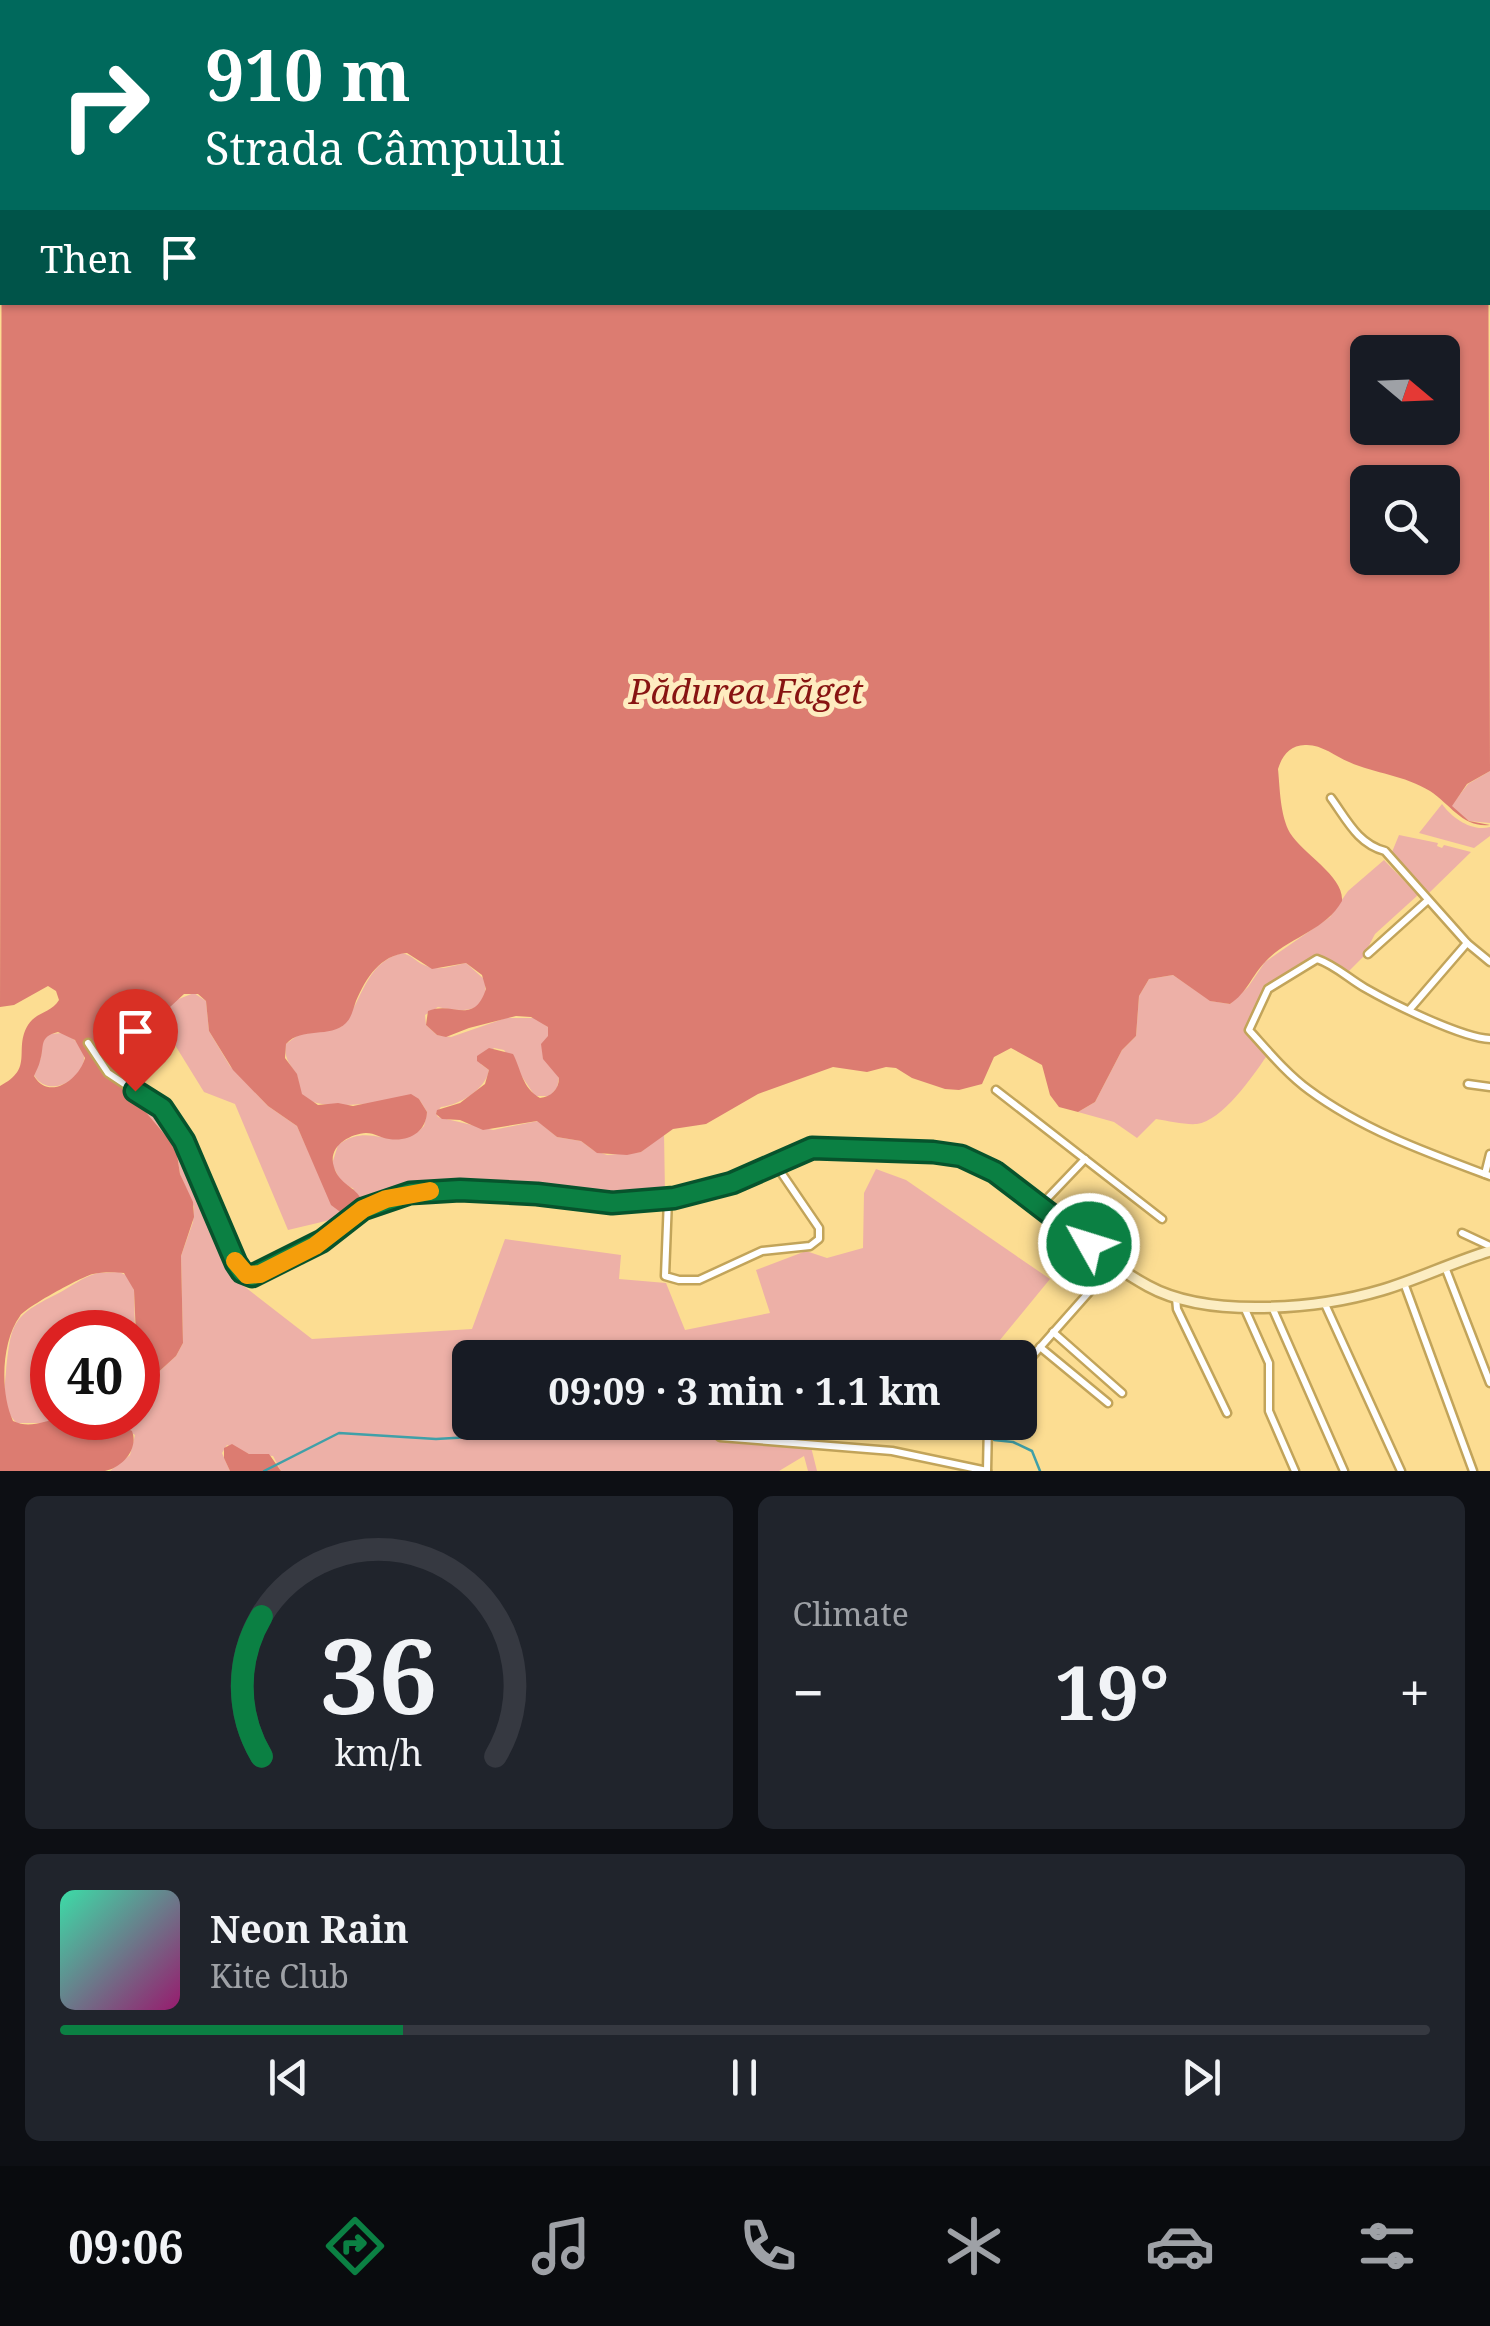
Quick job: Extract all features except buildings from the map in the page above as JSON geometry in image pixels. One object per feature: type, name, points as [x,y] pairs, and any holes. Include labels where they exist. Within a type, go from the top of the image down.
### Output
[{"type":"street","points":[[1332,798],[1360,839],[1385,851],[1466,943],[1490,962]]},
{"type":"street","points":[[1368,954],[1428,900]]},
{"type":"street","points":[[1410,1010],[1466,943]]},
{"type":"street","points":[[1490,1038],[1471,1036],[1410,1010],[1317,959],[1266,992],[1250,1028],[1304,1087],[1401,1142],[1488,1175],[1490,1154]]},
{"type":"street","points":[[88,1042],[108,1073],[162,1108],[184,1141],[236,1263],[247,1275],[260,1274],[315,1246],[363,1209],[410,1193],[460,1190],[612,1203],[668,1199],[711,1190],[812,1148],[948,1153],[986,1166],[1150,1288],[1217,1306],[1324,1301],[1404,1283],[1490,1249]]},
{"type":"street","points":[[1468,1084],[1490,1087]]},
{"type":"street","points":[[996,1090],[1162,1218]]},
{"type":"street","points":[[1041,1205],[1084,1159]]},
{"type":"street","points":[[668,1199],[665,1276],[679,1280],[709,1277],[762,1251],[810,1246],[819,1239],[819,1228],[776,1166]]},
{"type":"street","points":[[1462,1234],[1490,1249]]},
{"type":"street","points":[[1037,1350],[1114,1264]]},
{"type":"street","points":[[1445,1266],[1490,1383]]},
{"type":"street","points":[[1404,1283],[1473,1471]]},
{"type":"street","points":[[1176,1298],[1177,1308],[1227,1412]]},
{"type":"street","points":[[1324,1301],[1401,1471]]},
{"type":"street","points":[[1243,1306],[1269,1363],[1269,1410],[1295,1471]]},
{"type":"street","points":[[1272,1306],[1344,1471]]},
{"type":"street","points":[[1053,1332],[1122,1393]]},
{"type":"street","points":[[1040,1347],[1108,1403]]},
{"type":"street","points":[[758,1440],[892,1451],[987,1471],[988,1440]]},
{"type":"shaded area","points":[[1490,771],[1490,823],[1469,821],[1451,806],[1468,784]]},
{"type":"shaded area","points":[[1442,804],[1463,823],[1490,827],[1490,836],[1474,848],[1419,833]]},
{"type":"shaded area","points":[[1399,835],[1471,852],[1429,893],[1392,852]]},
{"type":"shaded area","points":[[1384,860],[1418,895],[1375,934],[1363,957],[1346,974],[1318,958],[1308,959],[1269,983],[1246,1032],[1266,1057],[1216,1115],[1197,1124],[1156,1119],[1137,1138],[1114,1122],[1078,1112],[1095,1102],[1122,1050],[1136,1036],[1139,996],[1149,979],[1173,975],[1211,1001],[1230,1004],[1265,962],[1330,917],[1348,891]]},
{"type":"shaded area","points":[[402,953],[435,968],[466,963],[484,979],[486,991],[479,1005],[465,1010],[438,1007],[425,1015],[426,1025],[437,1035],[451,1037],[506,1018],[535,1018],[548,1027],[554,1070],[559,1078],[550,1096],[535,1096],[504,1050],[494,1048],[481,1064],[489,1070],[483,1084],[464,1099],[441,1107],[436,1113],[438,1117],[493,1130],[538,1121],[557,1137],[581,1141],[607,1155],[641,1152],[664,1133],[665,1194],[394,1187],[347,1216],[288,1230],[235,1104],[204,1092],[170,1037],[147,1060],[138,1096],[171,1136],[236,1280],[312,1339],[472,1329],[505,1239],[621,1255],[619,1279],[666,1283],[685,1330],[770,1313],[756,1270],[806,1251],[827,1258],[863,1248],[864,1193],[876,1169],[906,1180],[1050,1279],[1000,1340],[452,1340],[452,1440],[809,1440],[817,1471],[808,1471],[804,1456],[779,1471],[281,1471],[273,1456],[249,1454],[227,1445],[222,1453],[230,1471],[110,1471],[130,1455],[134,1440],[160,1440],[160,1371],[183,1343],[181,1256],[193,1222],[194,1207],[180,1174],[176,1148],[137,1102],[133,1086],[134,1053],[141,1034],[176,1000],[194,993],[206,1001],[209,1031],[230,1066],[268,1106],[297,1126],[328,1195],[354,1189],[341,1182],[332,1164],[338,1145],[362,1135],[393,1139],[413,1135],[424,1126],[427,1112],[419,1099],[339,1105],[310,1101],[302,1095],[286,1056],[286,1044],[298,1035],[341,1027],[372,974],[389,958]]},
{"type":"shaded area","points":[[63,1033],[78,1043],[84,1055],[83,1066],[66,1083],[43,1084],[34,1075],[42,1042],[48,1034]]},
{"type":"shaded area","points":[[119,1272],[128,1276],[134,1290],[134,1310],[30,1310],[30,1423],[17,1423],[6,1406],[5,1393],[16,1323],[31,1309],[98,1273]]},
{"type":"green space","name":"Pădurea Făget","points":[[2,305],[1488,305],[1490,771],[1467,784],[1452,806],[1469,821],[1490,825],[1472,823],[1465,819],[1430,791],[1410,781],[1359,766],[1317,746],[1291,749],[1278,769],[1287,826],[1296,841],[1337,883],[1342,901],[1326,920],[1266,961],[1230,1004],[1210,1001],[1173,975],[1149,979],[1139,996],[1136,1036],[1122,1050],[1095,1102],[1078,1112],[1059,1107],[1050,1095],[1042,1065],[1011,1048],[994,1057],[982,1084],[959,1090],[912,1078],[896,1068],[867,1072],[833,1067],[758,1094],[706,1124],[673,1129],[641,1152],[627,1155],[597,1153],[581,1141],[557,1137],[537,1121],[483,1130],[460,1120],[442,1119],[437,1110],[460,1103],[485,1084],[489,1070],[477,1061],[477,1056],[489,1048],[513,1054],[534,1094],[540,1098],[551,1094],[559,1078],[543,1059],[541,1044],[548,1036],[548,1027],[531,1017],[516,1016],[446,1037],[437,1035],[426,1025],[428,1011],[475,1007],[486,989],[482,975],[466,963],[432,969],[407,953],[389,958],[375,969],[346,1023],[332,1030],[300,1035],[286,1044],[285,1058],[297,1074],[302,1094],[318,1105],[353,1106],[411,1094],[427,1112],[420,1130],[410,1137],[396,1140],[359,1134],[337,1148],[333,1160],[336,1173],[362,1201],[357,1209],[343,1214],[331,1205],[297,1126],[268,1106],[233,1070],[209,1031],[206,1001],[198,994],[184,994],[141,1034],[134,1053],[134,1098],[176,1148],[180,1174],[193,1202],[194,1217],[181,1256],[183,1343],[160,1371],[160,1310],[135,1310],[134,1290],[124,1273],[93,1274],[32,1306],[20,1316],[6,1353],[6,1396],[13,1421],[30,1424],[30,1440],[134,1440],[133,1444],[123,1462],[105,1471],[0,1471],[0,1086],[17,1072],[28,1025],[59,1000],[56,991],[48,986],[14,1005],[0,1007]],"holes":[[[58,1032],[75,1040],[85,1058],[77,1074],[55,1087],[40,1083],[34,1076],[47,1037]]]},
{"type":"green space","points":[[232,1444],[249,1454],[269,1454],[281,1471],[230,1471],[224,1448]]},
{"type":"waterway","points":[[264,1471],[339,1433],[452,1438]]},
{"type":"waterway","points":[[994,1440],[1013,1442],[1032,1451],[1040,1471]]},
{"type":"slow traffic","points":[[235,1261],[247,1275],[260,1274],[322,1241],[363,1209],[386,1199],[430,1191]]},
{"type":"route","points":[[135,1091],[162,1108],[184,1141],[236,1263],[242,1272],[252,1276],[322,1241],[363,1209],[410,1193],[460,1190],[612,1203],[674,1198],[732,1183],[812,1148],[961,1156],[995,1172],[1089,1244]]}]
